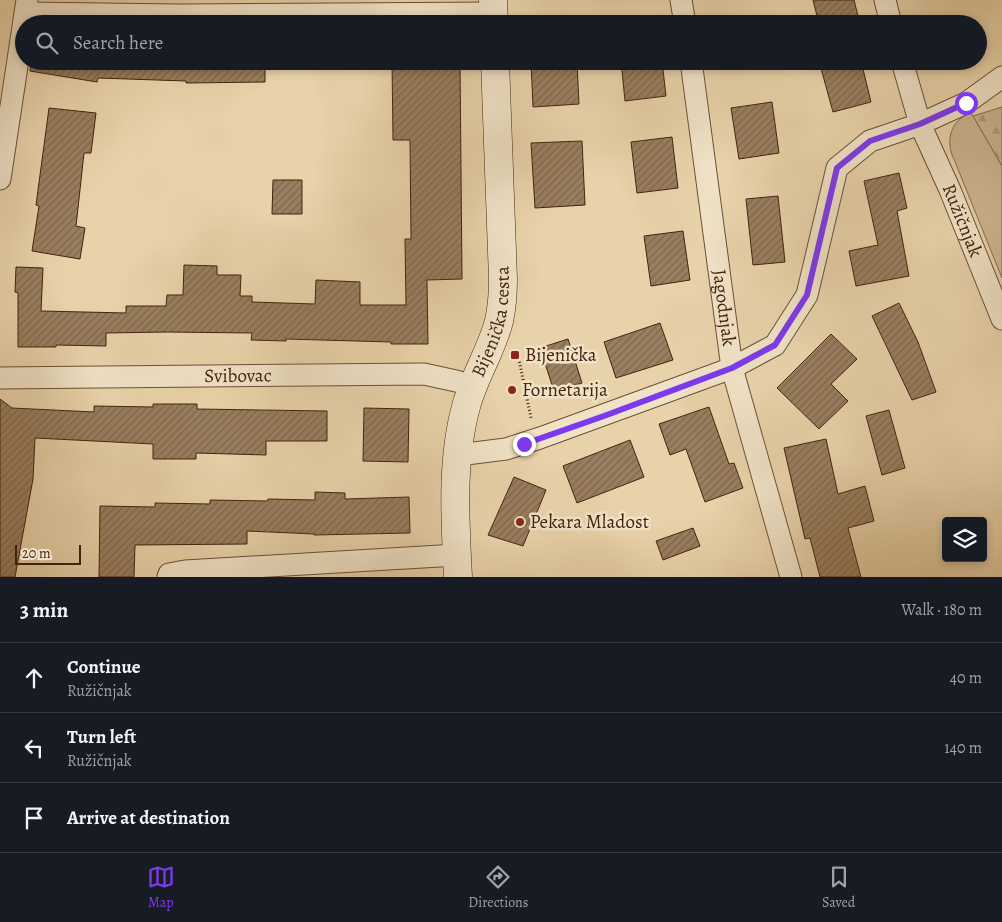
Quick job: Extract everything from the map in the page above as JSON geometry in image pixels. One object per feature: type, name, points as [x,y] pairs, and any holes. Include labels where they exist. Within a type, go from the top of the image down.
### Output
[{"type":"main road","name":"Bijenička cesta","points":[[457,566],[456,490],[462,424],[473,386],[499,321],[502,302],[503,279],[495,70]]},
{"type":"street","points":[[681,0],[684,15]]},
{"type":"street","points":[[885,0],[889,15]]},
{"type":"street","points":[[26,6],[179,15],[494,12]]},
{"type":"street","points":[[0,179],[16,70]]},
{"type":"street","name":"Jagodnjak","points":[[692,70],[732,368],[791,577]]},
{"type":"street","name":"Ružičnjak","points":[[905,70],[920,124],[950,190],[1002,319]]},
{"type":"street","points":[[458,455],[489,452],[524,444],[732,368],[775,345],[807,295],[837,168],[870,141],[920,124],[966,103],[1002,77]]},
{"type":"street","name":"Svibovac","points":[[0,378],[424,374],[473,386]]},
{"type":"street","points":[[168,577],[168,574],[184,571],[457,566]]},
{"type":"path","points":[[518,355],[532,424]]},
{"type":"green space","points":[[1002,107],[1002,166],[973,116]]},
{"type":"green space","points":[[970,113],[1002,166],[1002,278],[951,152],[950,140],[955,124]]},
{"type":"building","points":[[813,0],[854,0],[858,15],[817,15]]},
{"type":"building","points":[[265,70],[265,82],[186,83],[186,81],[98,78],[97,82],[30,71]]},
{"type":"building","points":[[392,70],[460,70],[462,279],[427,280],[428,344],[286,339],[286,341],[251,340],[252,333],[167,332],[106,333],[106,346],[56,345],[56,347],[18,347],[18,293],[15,292],[16,267],[43,268],[41,311],[126,313],[126,306],[166,306],[167,295],[183,295],[184,265],[217,266],[217,275],[241,275],[240,296],[252,296],[252,302],[315,304],[316,280],[360,282],[360,305],[406,305],[405,239],[411,239],[410,140],[393,140]]},
{"type":"building","points":[[531,70],[577,70],[579,104],[533,107]]},
{"type":"building","points":[[622,70],[663,70],[666,96],[625,101]]},
{"type":"building","points":[[821,70],[863,70],[871,102],[833,112]]},
{"type":"building","points":[[772,102],[779,153],[739,159],[731,108]]},
{"type":"building","points":[[49,108],[96,113],[91,153],[84,153],[76,226],[85,228],[80,259],[32,251],[39,206],[36,205]]},
{"type":"building","points":[[672,137],[678,188],[637,193],[631,142]]},
{"type":"building","points":[[582,141],[585,205],[535,208],[531,143]]},
{"type":"building","points":[[899,173],[907,208],[897,211],[909,276],[856,286],[849,251],[878,245],[864,181]]},
{"type":"building","points":[[273,180],[302,180],[302,214],[272,214]]},
{"type":"building","points":[[778,196],[785,262],[753,265],[746,199]]},
{"type":"building","points":[[683,231],[690,280],[651,286],[644,236]]},
{"type":"building","points":[[899,303],[918,342],[936,392],[912,400],[872,316]]},
{"type":"building","points":[[660,323],[673,360],[616,378],[604,342]]},
{"type":"building","points":[[831,334],[857,359],[831,384],[848,401],[819,429],[777,388]]},
{"type":"building","points":[[568,339],[582,383],[554,391],[540,348]]},
{"type":"building","points":[[0,399],[12,408],[94,412],[94,406],[153,407],[153,404],[197,404],[197,409],[327,411],[327,441],[266,441],[266,455],[196,453],[196,459],[153,459],[153,444],[35,438],[33,479],[15,577],[0,577]]},
{"type":"building","points":[[709,407],[729,464],[734,463],[743,488],[705,502],[686,449],[670,455],[659,424]]},
{"type":"building","points":[[364,408],[409,409],[408,462],[363,461]]},
{"type":"building","points":[[889,410],[905,468],[882,475],[866,416]]},
{"type":"building","points":[[826,439],[838,494],[865,486],[874,521],[848,528],[861,577],[820,577],[810,538],[805,539],[784,448]]},
{"type":"building","points":[[630,440],[644,477],[577,503],[563,466]]},
{"type":"building","points":[[514,477],[546,490],[523,546],[488,535]]},
{"type":"building","points":[[315,492],[345,493],[345,499],[409,497],[410,533],[314,535],[247,531],[247,544],[135,545],[134,577],[99,577],[100,506],[155,507],[155,503],[210,504],[210,500],[315,500]]},
{"type":"building","points":[[693,528],[700,546],[663,560],[656,541]]},
{"type":"place","name":"Bijenička","points":[[515,355]]},
{"type":"place","name":"Fornetarija","points":[[512,390]]},
{"type":"place","name":"Pekara Mladost","points":[[520,522]]},
{"type":"route","points":[[524,444],[732,368],[775,345],[807,295],[837,168],[870,141],[920,124],[966,103]]}]
